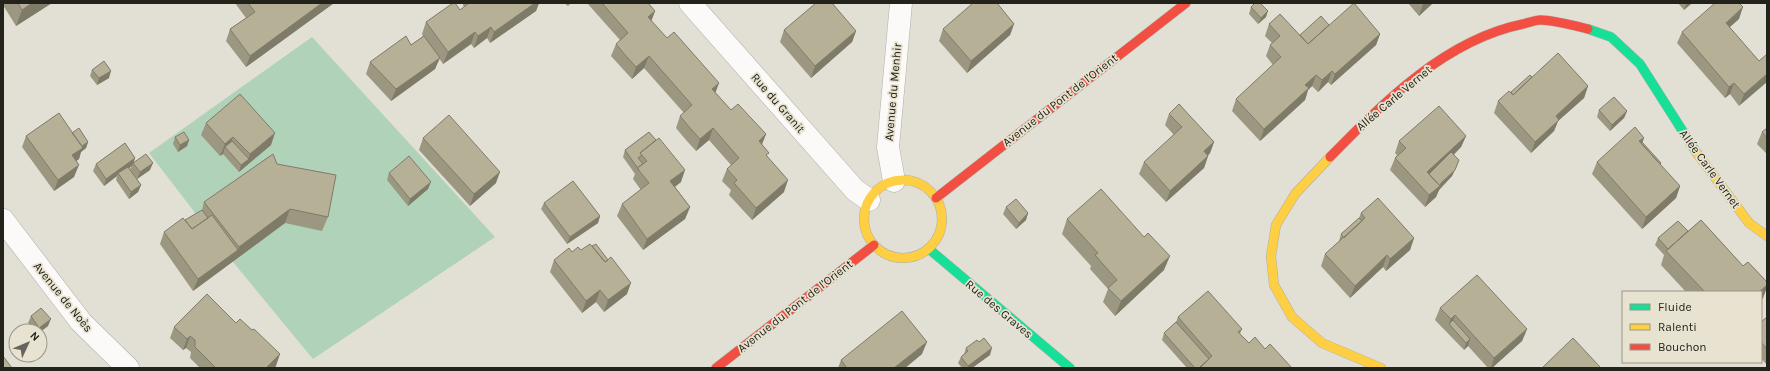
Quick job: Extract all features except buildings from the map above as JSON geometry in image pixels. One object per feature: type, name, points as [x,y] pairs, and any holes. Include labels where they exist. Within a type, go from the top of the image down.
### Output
[{"type":"street","name":"Rue du Granit","points":[[690,3],[855,190],[869,200]]},
{"type":"street","name":"Avenue du Menhir","points":[[894,181],[888,147],[900,3]]},
{"type":"street","name":"Avenue du Pont de l'Orient","points":[[936,198],[1186,3]]},
{"type":"street","name":"Allée Carle Vernet","points":[[1381,368],[1322,343],[1292,317],[1274,285],[1271,256],[1276,225],[1295,194],[1326,160],[1362,124],[1419,74],[1467,43],[1507,27],[1541,20],[1587,28],[1612,36],[1640,64],[1699,157],[1749,223],[1767,236]]},
{"type":"street","points":[[904,180],[913,182],[930,190],[941,208],[943,219],[941,230],[929,249],[919,255],[907,258],[895,257],[884,253],[874,245],[868,235],[865,224],[865,212],[869,200],[884,185],[894,181],[904,180]]},
{"type":"street","name":"Avenue de Noès","points":[[3,220],[81,322],[119,365]]},
{"type":"street","name":"Avenue du Pont de l'Orient","points":[[716,368],[874,245]]},
{"type":"street","name":"Rue des Graves","points":[[929,249],[1070,368]]},
{"type":"green space","points":[[312,37],[495,237],[313,359],[233,262],[149,153]]},
{"type":"traffic: fast","points":[[1588,29],[1611,37],[1640,64],[1696,152]]},
{"type":"traffic: fast","points":[[929,249],[1070,368]]},
{"type":"traffic: slow","points":[[1696,152],[1749,223],[1767,236]]},
{"type":"traffic: slow","points":[[1330,157],[1295,194],[1276,225],[1271,256],[1274,285],[1292,317],[1322,343],[1381,368]]},
{"type":"traffic: slow","points":[[903,180],[918,183],[925,187],[935,197],[939,204],[942,219],[939,234],[935,241],[925,251],[918,255],[903,258],[888,255],[881,251],[871,241],[867,234],[864,219],[867,204],[871,197],[881,187],[888,183],[903,180]]},
{"type":"traffic: jam","points":[[936,198],[1186,3]]},
{"type":"traffic: jam","points":[[1330,157],[1394,95],[1442,59],[1468,44],[1495,32],[1538,20],[1557,22],[1588,29]]},
{"type":"traffic: jam","points":[[716,368],[874,245]]}]
